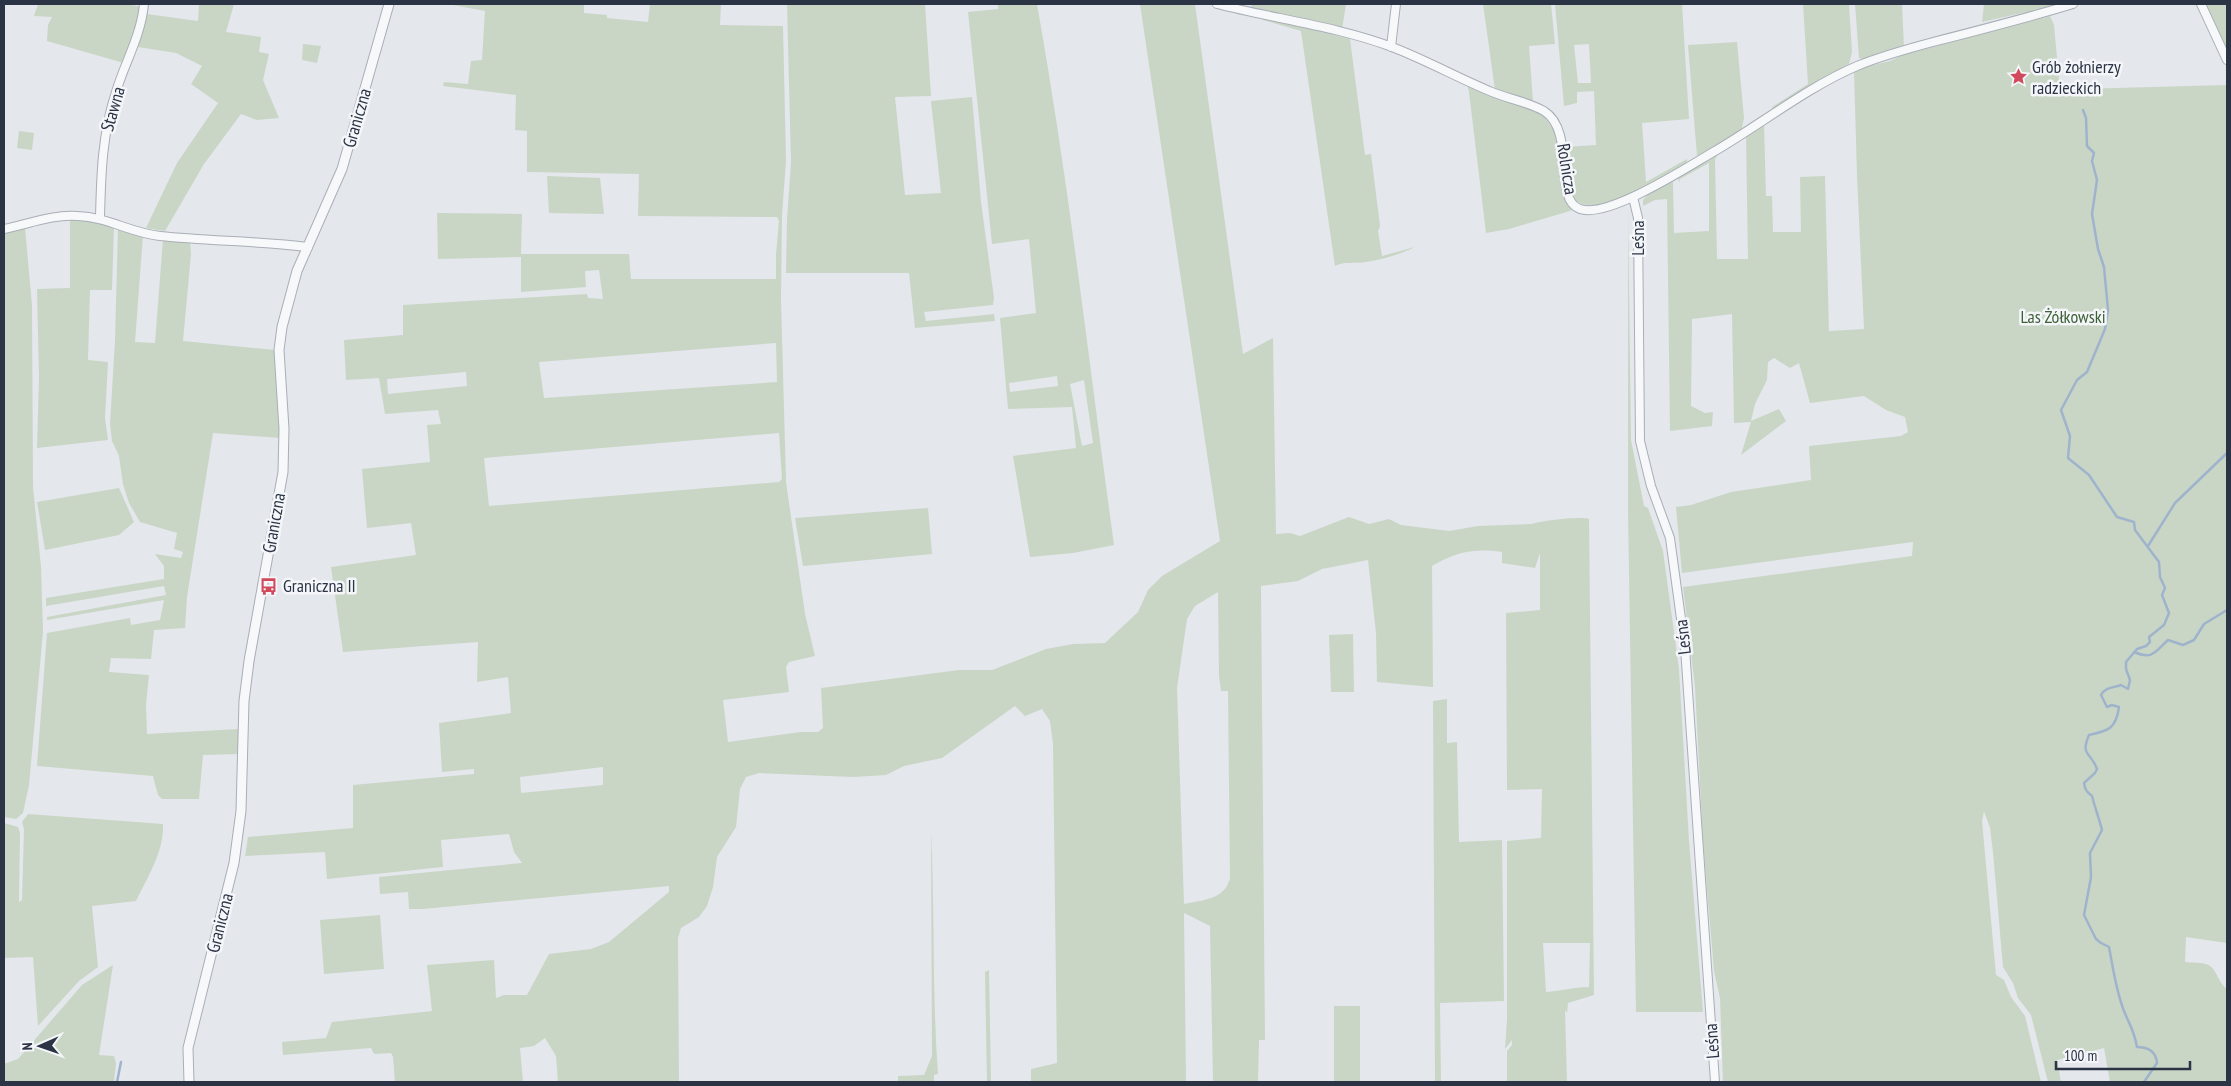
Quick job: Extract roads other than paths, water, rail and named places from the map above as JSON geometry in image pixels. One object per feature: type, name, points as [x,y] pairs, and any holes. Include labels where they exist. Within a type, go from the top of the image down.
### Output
[{"type":"street","name":"Stawna","points":[[100,218],[102,156],[106,126],[116,91],[135,46],[144,4]]},
{"type":"street","name":"Graniczna","points":[[189,1082],[188,1048],[226,898],[238,838],[242,798],[244,701],[249,661],[283,472],[284,429],[279,350],[282,327],[292,287],[342,169],[389,4]]},
{"type":"street","name":"Rolnicza","points":[[1218,4],[1356,36],[1391,47],[1494,93],[1534,106],[1548,114],[1561,133],[1568,196],[1578,208],[1591,210],[1607,207],[1633,196],[1740,136],[1828,80],[1857,66],[1905,50],[2073,4]]},
{"type":"street","points":[[1391,47],[1396,4]]},
{"type":"street","points":[[2201,4],[2227,60]]},
{"type":"street","name":"Leśna","points":[[1633,196],[1638,218],[1640,441],[1651,486],[1670,538],[1685,648],[1715,1082]]},
{"type":"street","points":[[4,229],[54,216],[78,216],[100,218],[133,231],[158,236],[258,241],[308,247]]},
{"type":"waterway","points":[[2083,110],[2086,118],[2087,146],[2094,153],[2092,161],[2097,180],[2092,214],[2098,249],[2104,267],[2108,310],[2105,329],[2087,372],[2077,380],[2061,410],[2070,436],[2068,458],[2089,475],[2117,517],[2134,522],[2135,530],[2159,562],[2160,577],[2165,588],[2162,595],[2169,613],[2164,625],[2149,637],[2150,642],[2146,646],[2137,649],[2126,662],[2126,669],[2130,680],[2128,689],[2121,685],[2107,689],[2101,695],[2107,707],[2112,705],[2119,707],[2118,714],[2110,728],[2089,735],[2086,751],[2097,769],[2084,783],[2086,791],[2092,796],[2102,830],[2090,853],[2091,877],[2084,915],[2096,939],[2109,947],[2119,996],[2137,1047],[2151,1050],[2155,1055],[2157,1063],[2144,1082]]},
{"type":"waterway","points":[[2148,546],[2175,503],[2227,453]]},
{"type":"waterway","points":[[2134,652],[2146,655],[2153,654],[2168,640],[2183,645],[2194,640],[2204,624],[2227,610]]},
{"type":"waterway","points":[[117,1082],[121,1062]]},
{"type":"place","name":"Grób żołnierzy radzieckich","points":[[2018,77]]},
{"type":"place","name":"Graniczna II","points":[[269,586]]},
{"type":"park label","name":"Las Żółkowski","points":[[2063,317]]}]
